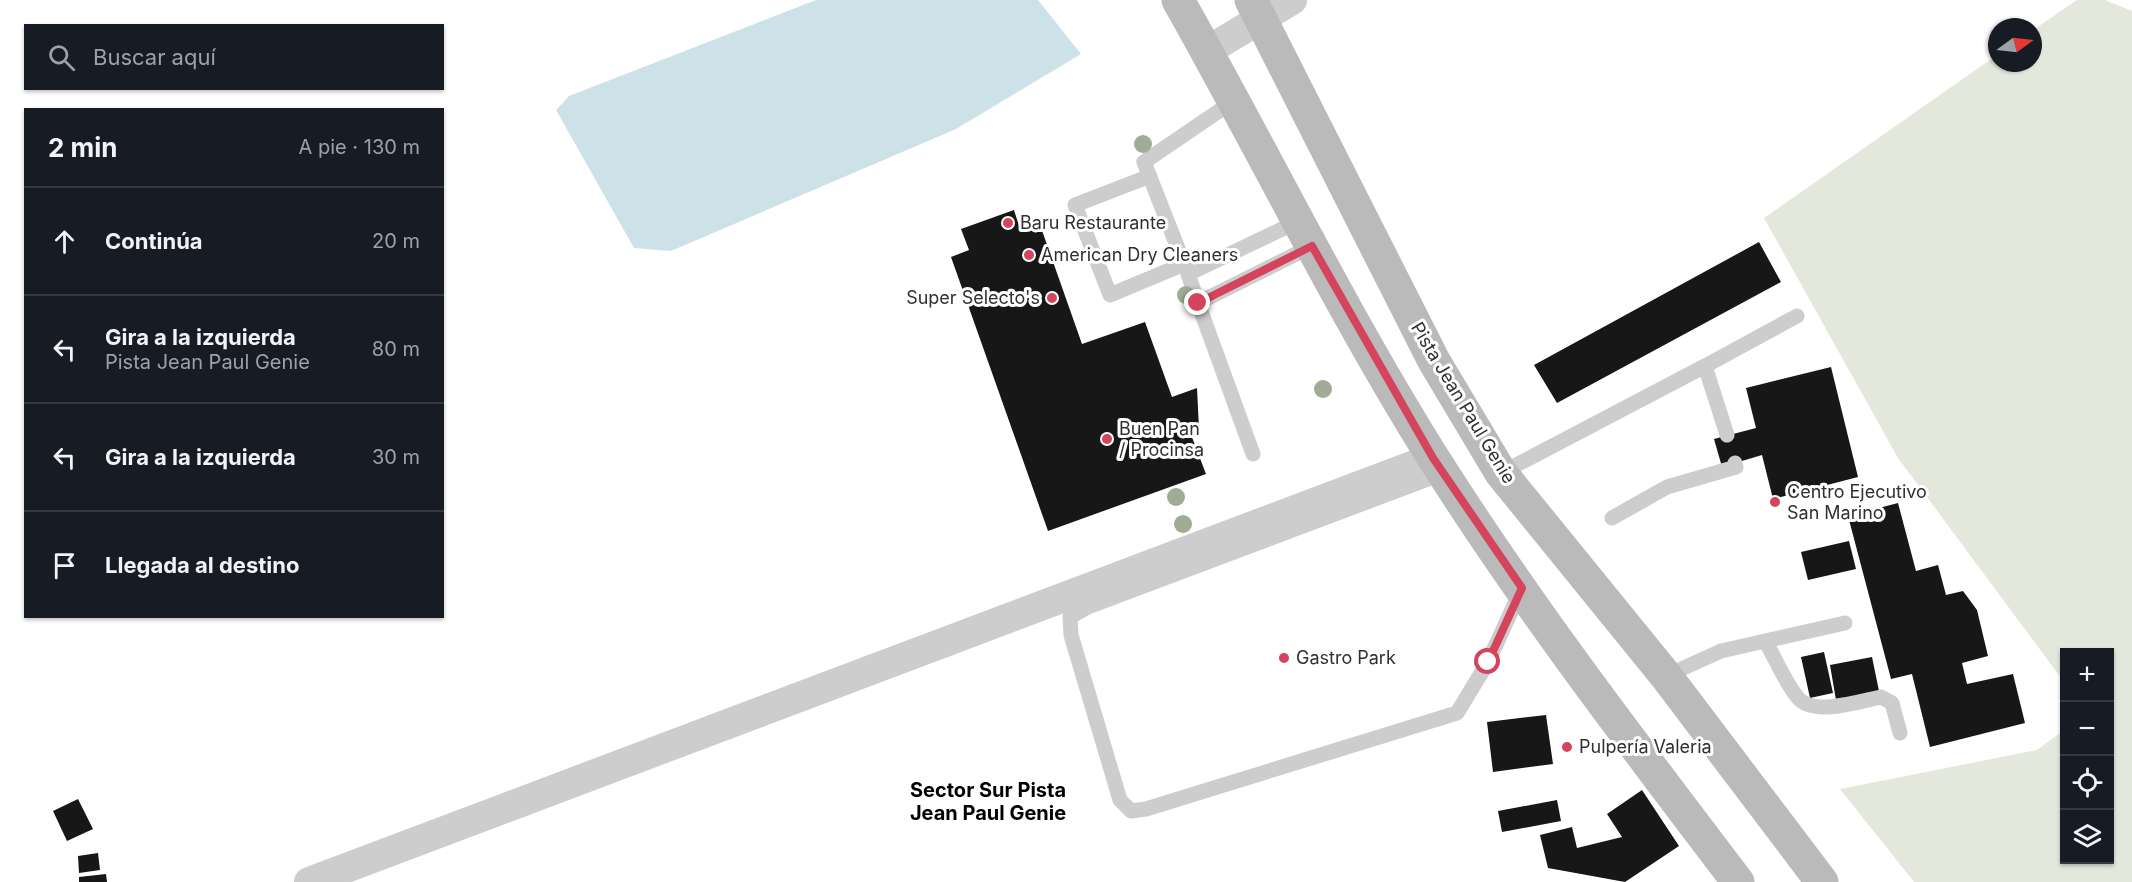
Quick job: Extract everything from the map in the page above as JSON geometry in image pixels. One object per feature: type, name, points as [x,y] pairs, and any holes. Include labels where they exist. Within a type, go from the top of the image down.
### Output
[{"type":"main road","points":[[1178,0],[1235,100],[1306,234],[1438,465],[1581,677],[1738,882]]},
{"type":"main road","name":"Pista Jean Paul Genie","points":[[1256,9],[1434,361],[1501,473],[1666,675],[1821,882]]},
{"type":"street","points":[[1207,51],[1256,9],[1292,0]]},
{"type":"street","points":[[309,882],[1438,465]]},
{"type":"lane","points":[[1235,100],[1144,162],[1186,269],[1253,454]]},
{"type":"lane","points":[[1150,176],[1075,205],[1110,295],[1186,269],[1306,234]]},
{"type":"lane","points":[[1198,303],[1306,234]]},
{"type":"lane","points":[[1501,473],[1797,316]]},
{"type":"lane","points":[[1705,366],[1727,435]]},
{"type":"lane","points":[[1612,518],[1667,488],[1736,467],[1735,463]]},
{"type":"lane","points":[[1438,465],[1088,606],[1070,616],[1071,635],[1120,800],[1131,811],[1146,809],[1457,713],[1488,662],[1522,588]]},
{"type":"lane","points":[[1666,675],[1721,651],[1845,623]]},
{"type":"lane","points":[[1765,641],[1799,699],[1810,705],[1830,707],[1881,697],[1887,698],[1892,703],[1900,733]]},
{"type":"shaded area","points":[[816,0],[1038,0],[1081,54],[956,129],[671,251],[634,248],[556,110],[569,96]]},
{"type":"shaded area","points":[[2077,0],[2105,0],[2132,11],[2132,882],[1914,882],[1840,789],[2037,750],[2060,733],[2060,864],[2114,864],[2114,648],[2060,648],[2060,677],[1898,458],[1764,218],[1988,61],[1988,72],[2042,72],[2042,24]]},
{"type":"building","points":[[1014,210],[1020,229],[1039,222],[1082,344],[1145,322],[1172,397],[1197,388],[1199,429],[1190,432],[1206,474],[1048,531],[951,257],[969,250],[961,229]]},
{"type":"building","points":[[1759,242],[1781,282],[1557,403],[1534,365]]},
{"type":"building","points":[[1831,367],[1858,477],[1773,499],[1762,455],[1722,467],[1714,439],[1756,428],[1746,388]]},
{"type":"building","points":[[1898,503],[1916,571],[1938,565],[1946,595],[1963,591],[1977,610],[1988,656],[1962,663],[1967,684],[2013,674],[2025,723],[1930,747],[1912,674],[1891,679],[1848,516]]},
{"type":"building","points":[[1849,541],[1856,569],[1808,580],[1801,552]]},
{"type":"building","points":[[1824,652],[1833,693],[1810,698],[1801,657]]},
{"type":"building","points":[[1872,657],[1879,691],[1836,700],[1830,665]]},
{"type":"building","points":[[1546,715],[1553,764],[1493,772],[1487,722]]},
{"type":"building","points":[[1642,790],[1679,846],[1625,882],[1548,868],[1540,835],[1572,827],[1577,848],[1622,837],[1607,814]]},
{"type":"building","points":[[78,799],[93,829],[67,841],[53,811]]},
{"type":"building","points":[[1557,800],[1561,821],[1502,832],[1498,811]]},
{"type":"building","points":[[98,853],[100,870],[79,873],[78,856]]},
{"type":"building","points":[[106,874],[107,882],[79,882],[79,877]]},
{"type":"place","name":"Baru Restaurante","points":[[1008,223]]},
{"type":"place","name":"American Dry Cleaners","points":[[1029,255]]},
{"type":"place","name":"Super Selecto's","points":[[1052,298]]},
{"type":"place","name":"Buen Pan / Procinsa","points":[[1107,439]]},
{"type":"place","name":"Centro Ejecutivo San Marino","points":[[1775,502]]},
{"type":"place","name":"Gastro Park","points":[[1284,658]]},
{"type":"place","name":"Pulpería Valeria","points":[[1567,747]]},
{"type":"district","name":"Sector Sur Pista Jean Paul Genie","points":[[988,802]]},
{"type":"route","points":[[1198,303],[1312,246],[1343,304],[1433,458],[1522,588],[1488,662]]}]
